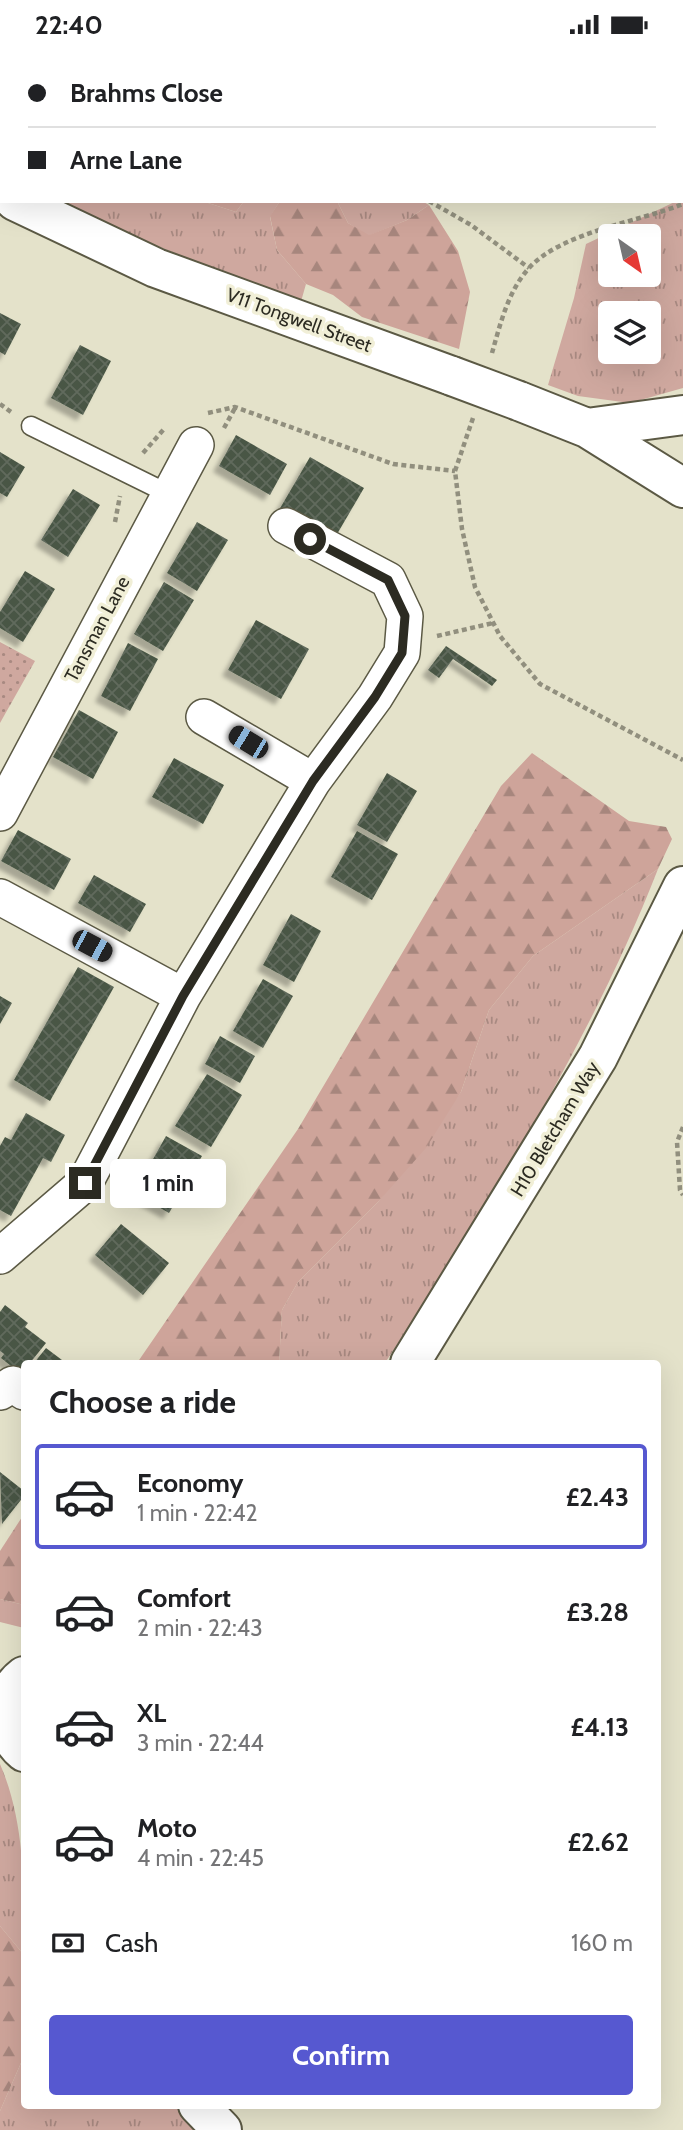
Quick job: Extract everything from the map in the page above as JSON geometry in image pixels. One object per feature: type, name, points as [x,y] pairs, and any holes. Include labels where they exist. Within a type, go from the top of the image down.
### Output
[{"type":"street","name":"V11 Tongwell Street","points":[[19,203],[156,268],[587,428],[683,488]]},
{"type":"street","name":"V11 Tongwell Street","points":[[587,428],[683,415]]},
{"type":"street","name":"Tansman Lane","points":[[0,813],[196,445]]},
{"type":"street","points":[[0,1256],[85,1183],[183,996],[313,781],[375,697],[402,653],[405,616],[387,566],[286,526]]},
{"type":"street","points":[[204,717],[313,781]]},
{"type":"street","name":"H10 Bletcham Way","points":[[412,1360],[598,1057],[683,886]]},
{"type":"street","points":[[0,897],[183,996]]},
{"type":"street","points":[[0,1392],[13,1384],[21,1390]]},
{"type":"street","points":[[11,1683],[3,1717],[7,1732],[21,1748]]},
{"type":"street","points":[[202,2109],[222,2130]]},
{"type":"lane","points":[[31,426],[169,493]]},
{"type":"path","points":[[432,203],[471,225],[529,268]]},
{"type":"path","points":[[489,363],[504,311],[529,268],[569,241],[683,204]]},
{"type":"path","points":[[474,415],[455,471],[459,506],[475,587],[500,636],[540,684],[683,760]]},
{"type":"path","points":[[683,1127],[677,1142],[680,1190],[683,1195]]},
{"type":"green space","points":[[54,203],[208,203],[236,212],[243,203],[279,203],[270,217],[277,250],[306,284],[300,305]]},
{"type":"green space","points":[[208,203],[243,203],[236,212]]},
{"type":"green space","points":[[279,203],[338,203],[348,223],[369,235],[407,220],[429,205],[458,251],[470,292],[459,349],[362,317],[333,295],[306,284],[277,250],[270,216]]},
{"type":"green space","points":[[338,203],[429,205],[407,220],[368,236],[348,223]]},
{"type":"green space","points":[[672,203],[683,203],[683,388],[630,403],[578,396],[548,385],[574,298],[586,244],[598,238],[598,287],[662,287],[662,224],[628,224]]},
{"type":"green space","points":[[0,642],[35,661],[0,723]]},
{"type":"green space","points":[[532,753],[629,821],[666,827],[672,839],[658,869],[533,956],[489,1010],[461,1092],[426,1148],[378,1202],[298,1282],[282,1310],[279,1360],[139,1360],[298,1129],[501,786]]},
{"type":"green space","points":[[658,869],[601,999],[534,1123],[387,1360],[279,1360],[282,1310],[298,1282],[378,1202],[461,1092],[489,1010],[533,956]]},
{"type":"green space","points":[[21,1519],[21,1604],[0,1599],[0,1551]]},
{"type":"green space","points":[[0,1599],[21,1604],[21,1627],[0,1622]]},
{"type":"green space","points":[[0,1764],[15,1810],[21,1850],[21,1951],[0,1926]]},
{"type":"green space","points":[[0,1926],[21,1951],[21,2063],[0,2111]]},
{"type":"green space","points":[[21,2063],[21,2109],[194,2109],[215,2130],[0,2130],[0,2111]]},
{"type":"building","points":[[0,313],[21,324],[5,355],[0,352]]},
{"type":"building","points":[[80,345],[111,361],[83,415],[51,398]]},
{"type":"building","points":[[236,435],[287,464],[270,495],[219,466]]},
{"type":"building","points":[[0,452],[25,467],[7,497],[0,493]]},
{"type":"building","points":[[310,457],[364,488],[333,541],[279,510]]},
{"type":"building","points":[[73,489],[100,505],[68,557],[41,540]]},
{"type":"building","points":[[197,522],[228,540],[197,591],[167,573]]},
{"type":"building","points":[[25,571],[55,589],[23,642],[0,628],[0,612]]},
{"type":"building","points":[[164,582],[194,600],[163,651],[134,634]]},
{"type":"building","points":[[256,620],[309,649],[281,699],[228,670]]},
{"type":"building","points":[[128,643],[158,659],[130,711],[101,696]]},
{"type":"building","points":[[446,646],[497,680],[492,686],[453,659],[439,678],[428,670]]},
{"type":"building","points":[[79,710],[118,732],[93,779],[53,757]]},
{"type":"building","points":[[174,758],[224,785],[203,824],[152,797]]},
{"type":"building","points":[[387,773],[417,791],[387,842],[357,825]]},
{"type":"building","points":[[18,830],[71,859],[54,890],[1,861]]},
{"type":"building","points":[[357,831],[398,854],[372,900],[331,877]]},
{"type":"building","points":[[94,875],[146,904],[130,932],[78,903]]},
{"type":"building","points":[[291,914],[321,931],[294,982],[263,965]]},
{"type":"building","points":[[78,967],[114,987],[50,1101],[14,1080]]},
{"type":"building","points":[[263,979],[293,996],[263,1048],[233,1031]]},
{"type":"building","points":[[0,996],[12,1003],[0,1024]]},
{"type":"building","points":[[220,1036],[255,1056],[240,1083],[205,1064]]},
{"type":"building","points":[[207,1074],[242,1095],[211,1147],[175,1126]]},
{"type":"building","points":[[26,1113],[65,1135],[51,1162],[43,1158],[11,1216],[0,1210],[0,1146],[5,1137],[11,1140]]},
{"type":"building","points":[[166,1136],[202,1156],[169,1213],[134,1193]]},
{"type":"building","points":[[121,1224],[169,1263],[143,1295],[95,1255]]},
{"type":"building","points":[[5,1305],[28,1323],[25,1327],[46,1343],[32,1360],[21,1360],[21,1374],[1,1358],[4,1354],[0,1351],[0,1312]]},
{"type":"building","points":[[46,1348],[62,1360],[36,1360]]},
{"type":"building","points":[[0,1472],[21,1489],[21,1500],[2,1524]]},
{"type":"route","points":[[85,1183],[183,996],[313,781],[375,697],[402,653],[405,616],[388,580],[310,539]]}]
